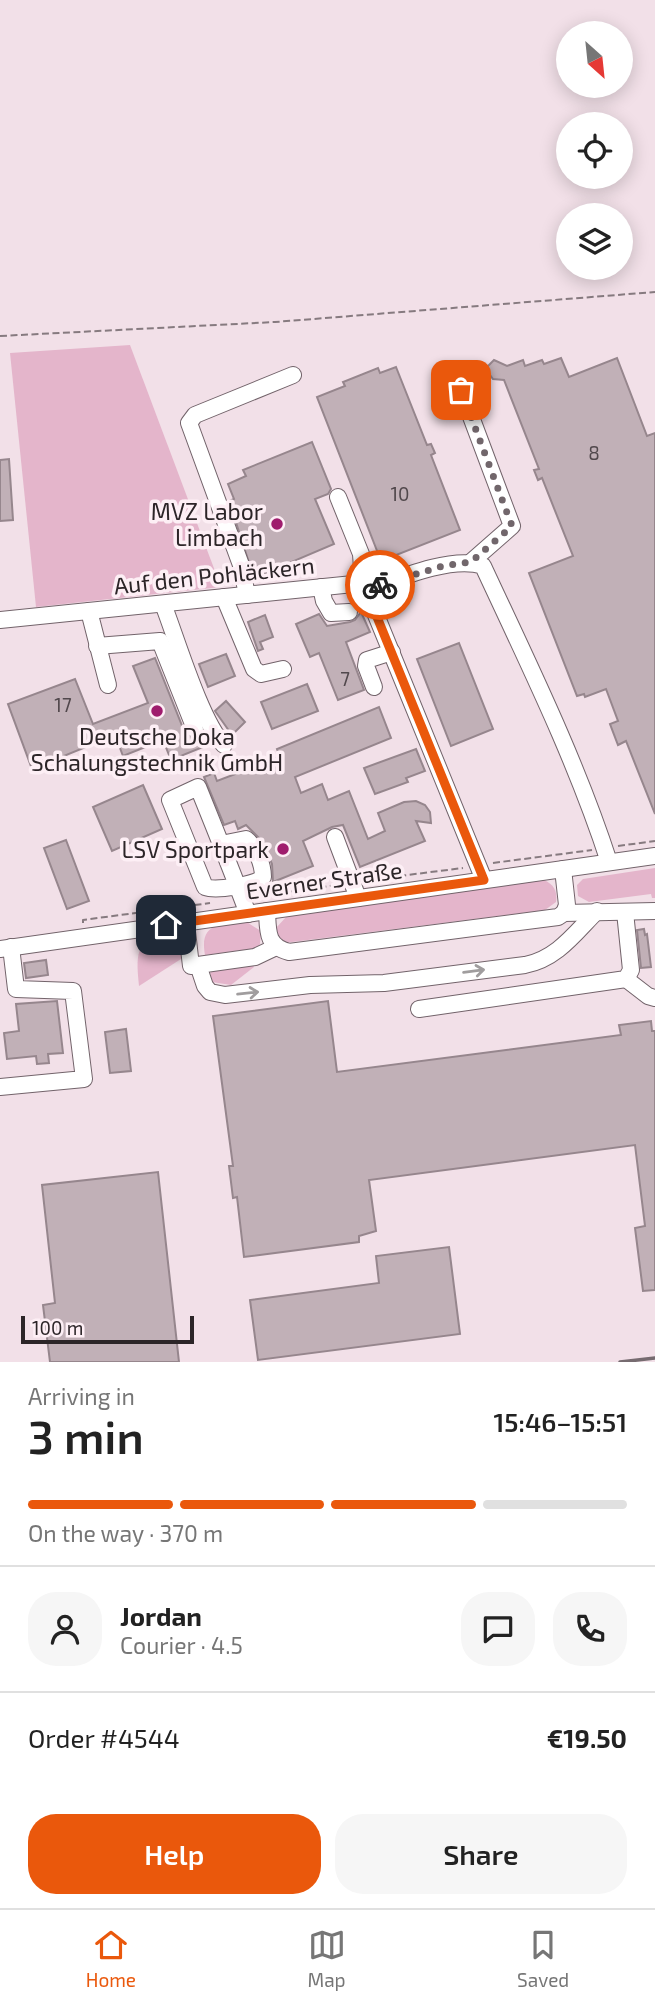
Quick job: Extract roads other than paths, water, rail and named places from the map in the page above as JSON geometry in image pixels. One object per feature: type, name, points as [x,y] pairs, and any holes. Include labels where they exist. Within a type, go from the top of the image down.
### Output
[{"type":"street","points":[[247,595],[241,565],[189,423],[195,415],[293,375]]},
{"type":"street","points":[[461,390],[512,526],[471,562]]},
{"type":"street","points":[[338,497],[361,554],[365,587],[484,880]]},
{"type":"street","points":[[471,562],[483,566],[546,701],[597,824],[609,862]]},
{"type":"street","name":"Auf den Pohläckern","points":[[0,620],[321,587],[365,587],[443,566],[471,562]]},
{"type":"street","points":[[321,587],[324,601],[331,613],[349,612]]},
{"type":"street","points":[[224,597],[254,670],[261,674],[283,669]]},
{"type":"street","points":[[163,604],[199,698],[223,745]]},
{"type":"street","points":[[89,611],[108,685]]},
{"type":"street","points":[[97,646],[160,641],[195,729]]},
{"type":"street","points":[[374,687],[366,666],[367,660],[392,652]]},
{"type":"street","points":[[221,844],[246,839],[252,844],[257,855],[263,877],[252,883],[237,885],[210,889],[202,883],[170,800],[198,787],[221,844],[237,885],[248,914]]},
{"type":"street","points":[[335,837],[358,898]]},
{"type":"street","name":"Everner Straße","points":[[6,948],[655,856]]},
{"type":"street","points":[[267,911],[268,936],[276,947],[289,952],[558,917],[568,905],[563,869]]},
{"type":"street","points":[[198,965],[205,986],[211,992],[226,995],[310,985],[384,983],[512,966],[544,960],[597,911]]},
{"type":"street","points":[[564,913],[655,911]]},
{"type":"street","points":[[625,912],[631,970],[626,979]]},
{"type":"street","points":[[186,922],[191,966],[255,957],[276,947]]},
{"type":"street","points":[[0,1087],[84,1079],[73,991],[16,989],[6,948]]},
{"type":"street","points":[[419,1009],[626,979],[648,996],[655,998]]},
{"type":"railway","points":[[620,1362],[655,1358]]},
{"type":"place","name":"MVZ Labor Limbach","points":[[277,524]]},
{"type":"place","name":"Deutsche Doka Schalungstechnik GmbH","points":[[157,711]]},
{"type":"place","name":"LSV Sportpark","points":[[283,849]]}]
